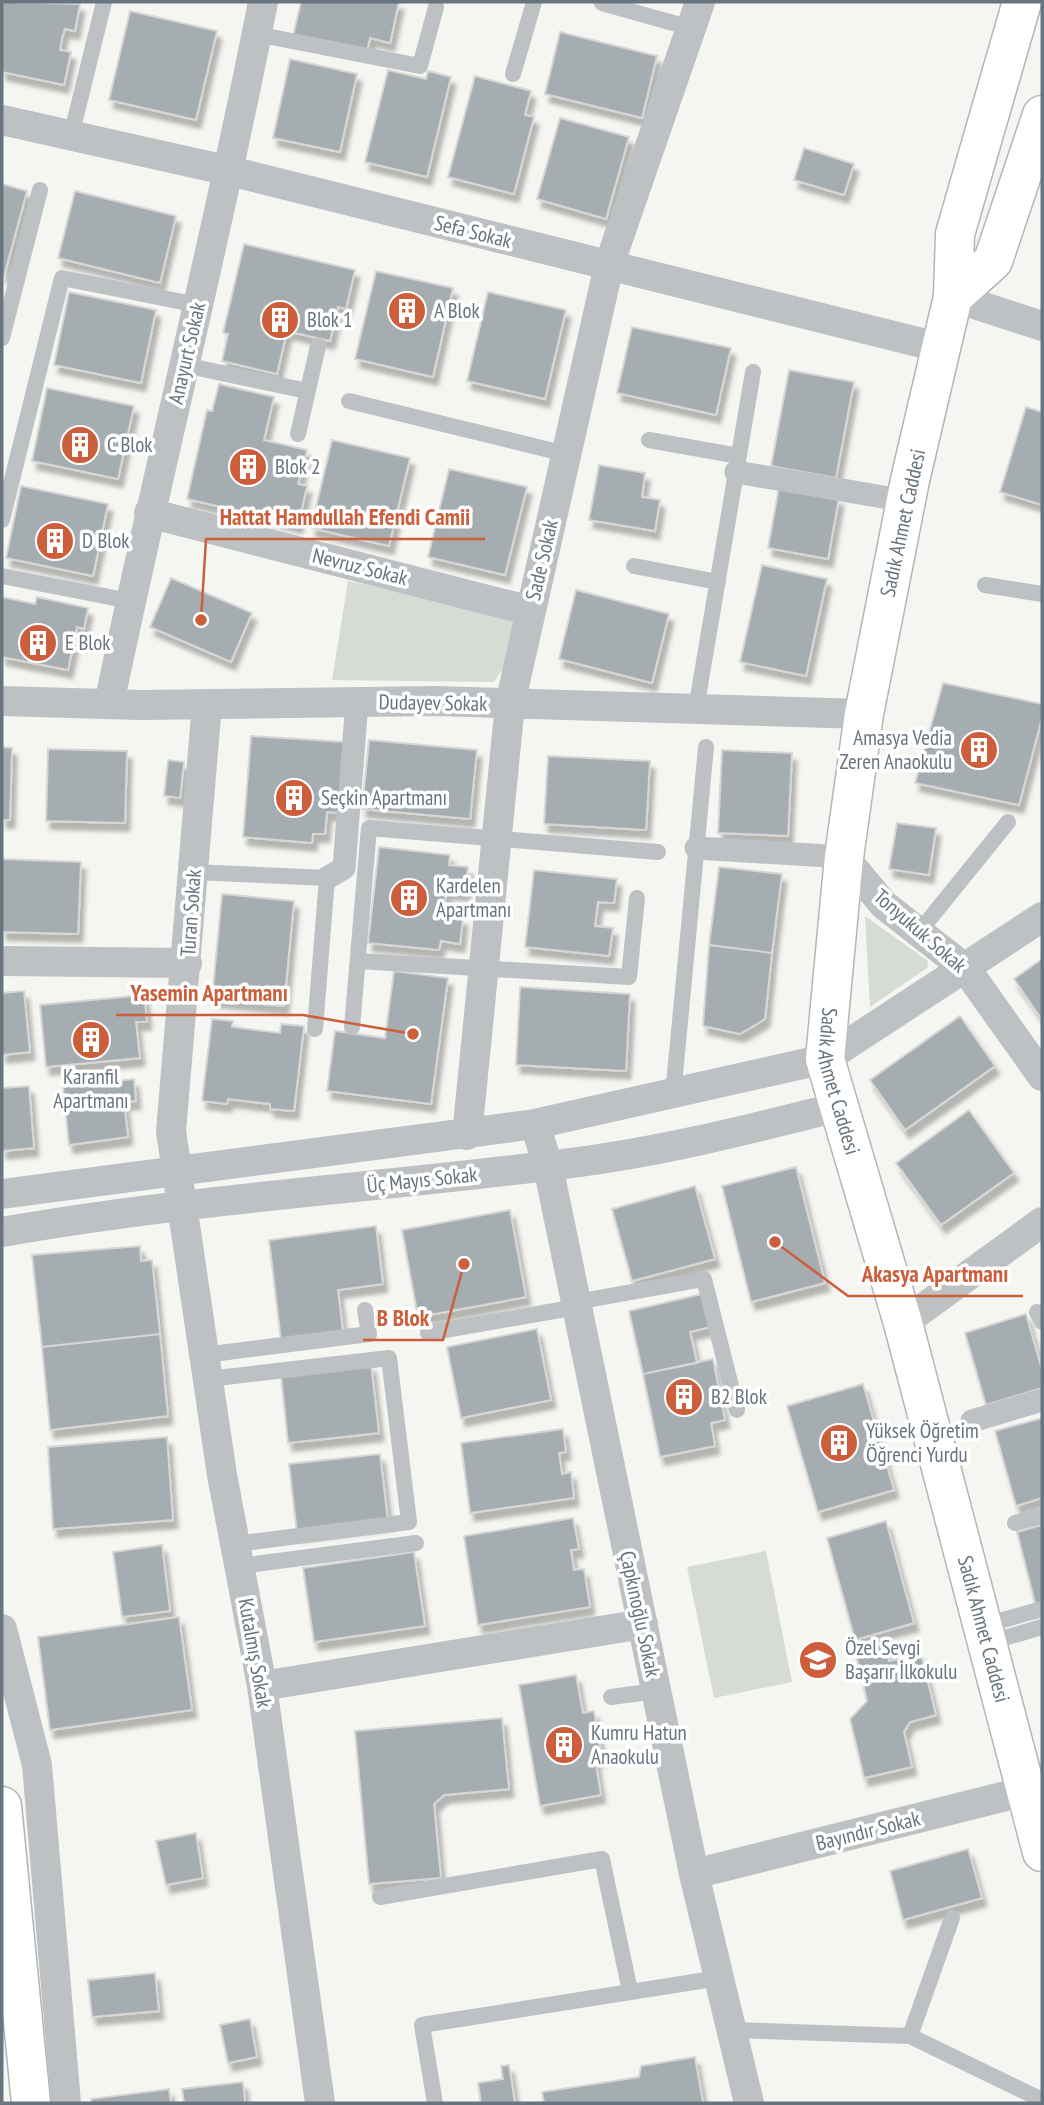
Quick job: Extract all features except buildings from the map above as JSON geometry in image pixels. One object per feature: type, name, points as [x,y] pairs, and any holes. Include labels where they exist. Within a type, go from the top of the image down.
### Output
[{"type":"main road","name":"Sadık Ahmet Caddesi","points":[[1022,2],[955,234],[953,297],[907,501],[864,714],[844,857],[825,1059],[903,1323],[956,1426],[984,1635],[1034,1789],[1042,1853]]},
{"type":"main road","points":[[953,297],[993,261],[1042,115]]},
{"type":"main road","points":[[2,1806],[31,2103]]},
{"type":"street","name":"Anayurt Sokak","points":[[109,704],[149,513],[230,172],[263,2]]},
{"type":"street","name":"Sade Sokak","points":[[467,1135],[510,704],[609,265],[696,15]]},
{"type":"street","name":"Sefa Sokak","points":[[2,120],[230,172],[942,348]]},
{"type":"street","points":[[953,297],[1042,326]]},
{"type":"street","points":[[738,464],[907,501]]},
{"type":"street","name":"Nevruz Sokak","points":[[149,513],[531,611]]},
{"type":"street","name":"Dudayev Sokak","points":[[2,701],[109,704],[510,704],[864,714]]},
{"type":"street","points":[[327,878],[344,868],[357,702]]},
{"type":"street","name":"Turan Sokak","points":[[181,1205],[171,1130],[208,704]]},
{"type":"street","points":[[696,848],[844,857]]},
{"type":"street","name":"Tonyukuk Sokak","points":[[844,857],[884,905],[966,969],[1037,1056]]},
{"type":"street","name":"Üç Mayıs Sokak","points":[[2,1194],[535,1124],[825,1059],[1042,917]]},
{"type":"street","points":[[2,961],[187,964]]},
{"type":"street","name":"Üç Mayıs Sokak","points":[[2,1232],[181,1205],[548,1166],[719,1137],[838,1107]]},
{"type":"street","name":"Çapkınoğlu Sokak","points":[[535,1124],[548,1166],[694,1874],[750,2103]]},
{"type":"street","name":"Kutalmış Sokak","points":[[181,1205],[237,1555],[262,1686],[320,2103]]},
{"type":"street","points":[[903,1323],[1042,1222]]},
{"type":"street","points":[[956,1426],[1042,1400]]},
{"type":"street","points":[[262,1686],[643,1624]]},
{"type":"street","points":[[2,1629],[37,1765],[66,2103]]},
{"type":"street","name":"Bayındır Sokak","points":[[694,1874],[1034,1789]]},
{"type":"lane","points":[[71,135],[104,2]]},
{"type":"lane","points":[[513,74],[534,2]]},
{"type":"lane","points":[[602,3],[696,15]]},
{"type":"lane","points":[[257,34],[420,66],[436,7]]},
{"type":"lane","points":[[2,338],[7,298],[40,190]]},
{"type":"lane","points":[[2,520],[62,278],[198,305]]},
{"type":"lane","points":[[298,434],[318,346]]},
{"type":"lane","points":[[184,365],[307,391]]},
{"type":"lane","points":[[696,709],[753,372]]},
{"type":"lane","points":[[349,401],[566,454]]},
{"type":"lane","points":[[649,440],[738,464]]},
{"type":"lane","points":[[635,566],[718,582]]},
{"type":"lane","points":[[2,576],[130,601]]},
{"type":"lane","points":[[985,584],[1042,594]]},
{"type":"lane","points":[[673,1095],[706,747]]},
{"type":"lane","points":[[919,932],[1008,822]]},
{"type":"lane","points":[[352,1027],[369,828],[658,852]]},
{"type":"lane","points":[[194,872],[327,878],[314,1029]]},
{"type":"lane","points":[[358,961],[629,977],[637,898]]},
{"type":"lane","points":[[428,1333],[704,1279],[737,1410]]},
{"type":"lane","points":[[206,1367],[369,1334],[365,1310]]},
{"type":"lane","points":[[206,1367],[389,1359],[409,1522],[237,1555]]},
{"type":"lane","points":[[1015,1523],[1042,1516]]},
{"type":"lane","points":[[237,1555],[416,1543]]},
{"type":"lane","points":[[984,1635],[1042,1609]]},
{"type":"lane","points":[[984,1635],[1042,1627]]},
{"type":"lane","points":[[611,1697],[656,1691]]},
{"type":"lane","points":[[380,1897],[602,1859],[630,1992]]},
{"type":"lane","points":[[910,2036],[953,1919]]},
{"type":"lane","points":[[435,2103],[422,2025],[719,1978]]},
{"type":"lane","points":[[732,2030],[910,2036],[1042,2100]]},
{"type":"shaded area","points":[[348,581],[517,616],[504,667],[494,682],[332,680]]},
{"type":"shaded area","points":[[865,916],[928,961],[927,968],[870,1007]]},
{"type":"shaded area","points":[[766,1551],[792,1682],[714,1698],[687,1567]]},
{"type":"place","name":"A Blok","points":[[407,311]]},
{"type":"place","name":"Blok 1","points":[[280,320]]},
{"type":"place","name":"C Blok","points":[[80,445]]},
{"type":"place","name":"Blok 2","points":[[248,467]]},
{"type":"place","name":"D Blok","points":[[55,541]]},
{"type":"place","name":"Hattat Hamdullah Efendi Camii","points":[[201,620]]},
{"type":"place","name":"E Blok","points":[[38,643]]},
{"type":"place","name":"Amasya Vedia Zeren Anaokulu","points":[[979,750]]},
{"type":"place","name":"Seçkin Apartmanı","points":[[294,798]]},
{"type":"place","name":"Kardelen Apartmanı","points":[[409,898]]},
{"type":"place","name":"Yasemin Apartmanı","points":[[413,1034]]},
{"type":"place","name":"Karanfil Apartmanı","points":[[91,1040]]},
{"type":"place","name":"Akasya Apartmanı","points":[[775,1242]]},
{"type":"place","name":"B Blok","points":[[464,1264]]},
{"type":"place","name":"B2 Blok","points":[[684,1397]]},
{"type":"place","name":"Yüksek Öğretim Öğrenci Yurdu","points":[[839,1443]]},
{"type":"place","name":"Özel Sevgi Başarır İlkokulu","points":[[818,1660]]},
{"type":"place","name":"Kumru Hatun Anaokulu","points":[[564,1745]]}]
